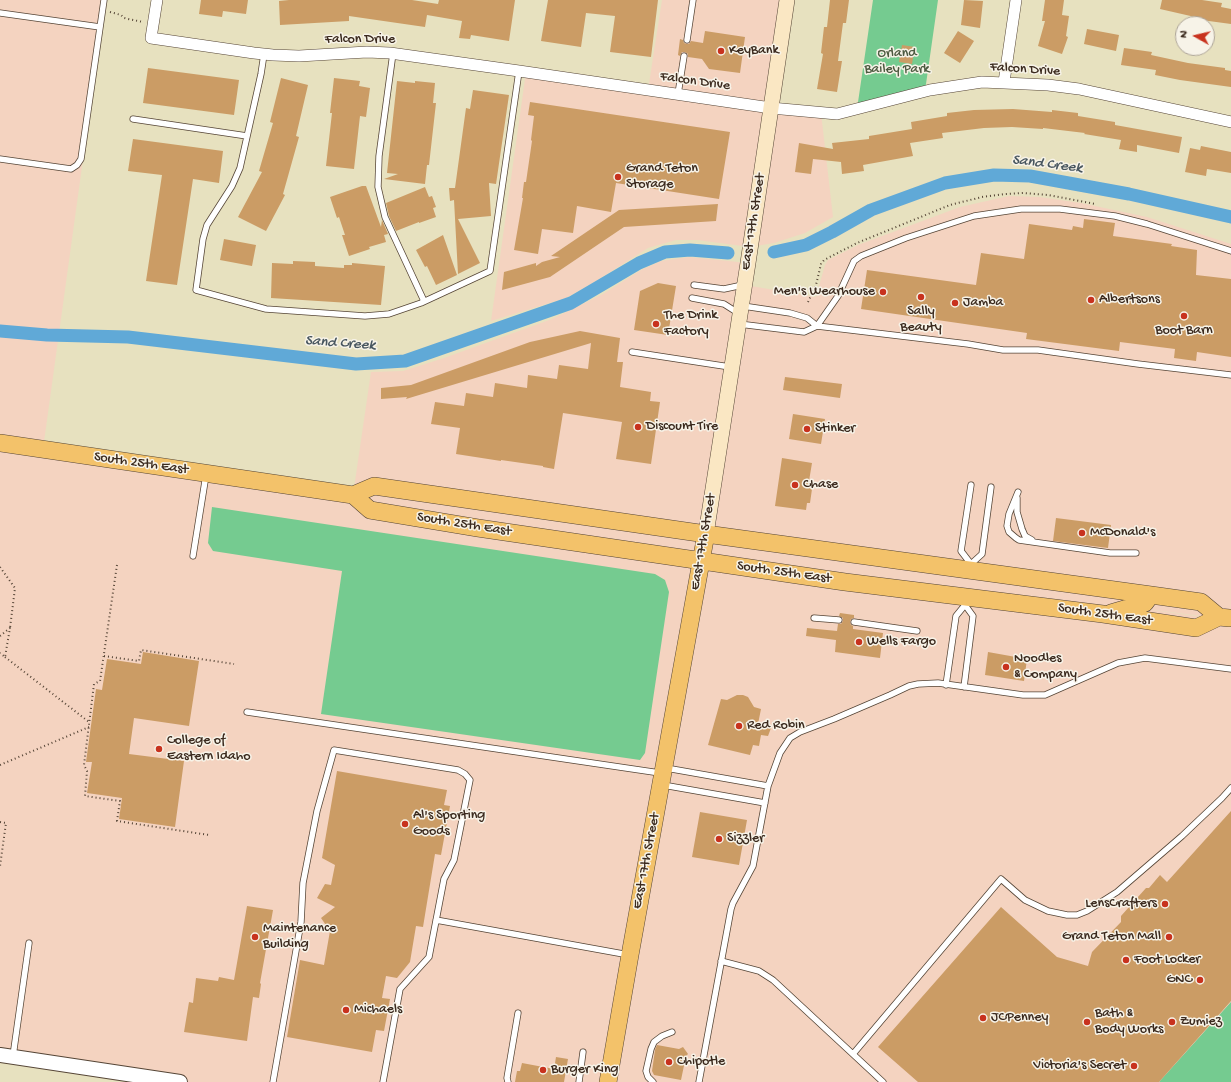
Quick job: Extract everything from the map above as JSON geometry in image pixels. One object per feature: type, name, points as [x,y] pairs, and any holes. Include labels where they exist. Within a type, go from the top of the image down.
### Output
[{"type":"main road","name":"East 17th Street","points":[[608,1082],[706,534],[787,0]]},
{"type":"main road","name":"South 25th East","points":[[0,443],[353,495],[374,486],[706,534],[971,567],[1201,602],[1225,618]]},
{"type":"main road","name":"South 25th East","points":[[353,495],[370,510],[478,528],[965,601],[1103,614],[1196,628],[1225,618]]},
{"type":"main road","points":[[1103,614],[1145,603],[1151,595]]},
{"type":"street","name":"Falcon Drive","points":[[157,0],[151,38],[264,54],[299,56],[367,52],[393,53],[771,108],[837,114],[930,90],[982,82],[1048,85],[1079,89],[1231,122]]},
{"type":"street","points":[[1004,82],[1016,0]]},
{"type":"street","points":[[7,1055],[172,1081]]},
{"type":"lane","points":[[0,159],[70,169],[77,165],[81,159],[104,0]]},
{"type":"lane","points":[[687,40],[693,0]]},
{"type":"lane","points":[[0,13],[100,27]]},
{"type":"lane","points":[[393,53],[379,156],[378,187],[385,217],[424,301]]},
{"type":"lane","points":[[264,54],[248,136],[240,168],[232,186],[207,225],[203,239],[196,290],[266,309],[365,316],[389,314],[424,301],[490,271],[519,71]]},
{"type":"lane","points":[[678,94],[684,56]]},
{"type":"lane","points":[[133,119],[248,136]]},
{"type":"lane","points":[[692,298],[724,304],[740,315],[796,332],[804,332],[817,326],[838,296],[854,260],[861,256],[906,238],[974,216],[1021,209],[1060,209],[1115,216],[1231,251]]},
{"type":"lane","points":[[694,285],[724,289],[738,286],[745,281]]},
{"type":"lane","points":[[740,315],[790,313],[807,318],[817,326],[968,344],[1003,350],[1038,350],[1231,375]]},
{"type":"lane","points":[[632,352],[732,367]]},
{"type":"lane","points":[[194,556],[206,474]]},
{"type":"lane","points":[[971,484],[961,551],[971,567],[982,554],[991,488]]},
{"type":"lane","points":[[1045,543],[1030,540],[1025,536],[1018,512],[1018,492],[1009,514],[1007,526],[1008,532],[1018,540],[1110,553],[1136,553]]},
{"type":"lane","points":[[946,685],[956,616],[965,601]]},
{"type":"lane","points":[[964,687],[973,616],[965,601]]},
{"type":"lane","points":[[814,618],[839,620]]},
{"type":"lane","points":[[854,622],[917,631]]},
{"type":"lane","points":[[699,1082],[730,914],[733,903],[753,866],[768,786],[780,752],[790,738],[800,732],[834,720],[909,686],[918,684],[938,683],[1023,694],[1045,695],[1118,663],[1145,658],[1231,669]]},
{"type":"lane","points":[[247,712],[663,776],[768,786]]},
{"type":"lane","points":[[272,1082],[300,922],[303,883],[317,811],[334,750],[458,770],[465,774],[470,780],[454,860],[444,879],[428,957],[400,989],[383,1082]]},
{"type":"lane","points":[[663,776],[765,803]]},
{"type":"lane","points":[[853,1054],[1001,879],[1025,900],[1048,911],[1067,915],[1077,915],[1087,911],[1117,892],[1182,836],[1231,788]]},
{"type":"lane","points":[[436,920],[630,955]]},
{"type":"lane","points":[[7,1055],[29,942]]},
{"type":"lane","points":[[721,961],[760,971],[773,980],[883,1082]]},
{"type":"lane","points":[[508,1082],[507,1078],[518,1013]]},
{"type":"lane","points":[[653,1082],[648,1077],[646,1071],[651,1049],[654,1042],[662,1036],[672,1032]]},
{"type":"lane","points":[[579,1082],[583,1052]]},
{"type":"path","points":[[110,12],[122,15],[124,18],[144,22]]},
{"type":"path","points":[[808,302],[816,285],[821,264],[824,260],[857,243],[950,205],[982,197],[1005,194],[1048,195],[1098,204]]},
{"type":"path","points":[[118,565],[100,681],[94,684],[84,764],[88,771],[85,796],[120,801],[117,821],[209,835]]},
{"type":"path","points":[[0,568],[15,588],[5,657]]},
{"type":"path","points":[[0,636],[10,628]]},
{"type":"path","points":[[104,656],[139,661],[141,650],[234,664]]},
{"type":"path","points":[[0,654],[89,722]]},
{"type":"path","points":[[0,766],[89,727]]},
{"type":"path","points":[[0,822],[6,823],[0,866]]},
{"type":"shaded area","points":[[0,0],[105,0],[43,449],[353,495],[371,372],[403,371],[444,358],[552,319],[603,294],[641,270],[661,261],[689,257],[748,263],[745,285],[816,297],[825,265],[828,260],[858,245],[960,207],[1009,196],[1039,197],[1081,203],[1147,217],[1231,244],[1231,620],[1110,604],[1231,621],[1231,1082],[185,1082],[0,1055]]},
{"type":"shaded area","points":[[662,0],[787,0],[771,108],[821,113],[833,217],[805,233],[774,243],[750,247],[697,240],[676,240],[648,248],[566,298],[491,321],[526,72],[648,90]]},
{"type":"green space","name":"Orland Bailey Park","points":[[873,0],[938,0],[925,91],[857,109]]},
{"type":"green space","points":[[212,507],[655,574],[665,580],[669,592],[645,753],[640,760],[321,714],[342,571],[213,551],[208,543]]},
{"type":"green space","points":[[1231,1002],[1231,1082],[1159,1082]]},
{"type":"building","points":[[201,0],[248,0],[246,14],[223,11],[222,17],[199,14]]},
{"type":"building","points":[[412,0],[438,4],[439,0],[515,0],[509,41],[471,35],[470,39],[459,38],[462,21],[427,15],[425,27],[349,16],[349,21],[280,25],[279,1]]},
{"type":"building","points":[[548,0],[658,0],[651,57],[610,52],[615,16],[586,13],[581,47],[541,41]]},
{"type":"building","points":[[830,0],[849,0],[846,23],[843,23],[838,61],[842,61],[837,92],[817,89],[823,54],[821,53],[824,27],[827,27]]},
{"type":"building","points":[[964,0],[983,1],[980,28],[961,25]]},
{"type":"building","points":[[1045,0],[1064,0],[1062,15],[1069,16],[1066,36],[1068,37],[1062,54],[1038,46],[1045,21],[1042,21]]},
{"type":"building","points":[[1162,0],[1202,0],[1222,3],[1221,7],[1231,9],[1231,24],[1215,22],[1215,16],[1191,16],[1160,9]]},
{"type":"building","points":[[1087,29],[1119,35],[1116,51],[1084,44]]},
{"type":"building","points":[[705,31],[745,37],[740,73],[709,69],[702,59],[688,57],[688,54],[685,52],[682,52],[680,56],[678,55],[680,39],[687,44],[691,41],[703,43]]},
{"type":"building","points":[[958,31],[974,41],[960,63],[944,53]]},
{"type":"building","points":[[902,45],[915,47],[912,64],[899,62]]},
{"type":"building","points":[[1124,48],[1152,52],[1151,55],[1188,63],[1225,68],[1225,70],[1231,71],[1231,87],[1155,75],[1156,70],[1121,65]]},
{"type":"building","points":[[148,68],[239,80],[234,115],[143,103]]},
{"type":"building","points":[[281,78],[308,85],[296,136],[299,137],[283,194],[285,195],[266,231],[238,217],[262,172],[259,171],[273,123],[270,122]]},
{"type":"building","points":[[334,78],[360,81],[359,86],[370,88],[366,117],[360,116],[354,169],[326,166]]},
{"type":"building","points":[[397,81],[435,83],[433,103],[436,103],[429,165],[427,165],[425,184],[384,179],[398,174],[387,173]]},
{"type":"building","points":[[473,90],[509,95],[496,184],[489,183],[491,216],[458,219],[480,263],[458,274],[454,200],[450,201],[449,188],[455,188],[466,108],[470,109]]},
{"type":"building","points":[[530,102],[730,132],[719,199],[616,183],[611,212],[577,206],[573,233],[542,229],[538,254],[514,250],[523,198],[524,182],[526,182],[532,141],[534,116],[528,115]]},
{"type":"building","points":[[1013,109],[1052,112],[1052,110],[1078,113],[1078,116],[1115,122],[1115,125],[1182,137],[1179,153],[1137,145],[1137,152],[1119,149],[1121,140],[1084,134],[1085,133],[1043,128],[984,128],[942,133],[943,138],[910,143],[913,156],[863,165],[864,171],[842,174],[841,162],[813,159],[811,174],[795,172],[799,143],[833,149],[832,143],[869,139],[869,136],[912,129],[911,122],[947,116],[947,113],[974,110]]},
{"type":"building","points":[[133,139],[223,151],[219,183],[193,179],[177,285],[146,281],[162,175],[128,171]]},
{"type":"building","points":[[1201,146],[1231,152],[1231,173],[1207,169],[1206,176],[1185,172],[1190,148],[1200,150]]},
{"type":"building","points":[[366,186],[381,227],[382,220],[388,234],[384,235],[386,242],[369,247],[370,249],[349,256],[342,235],[345,235],[330,197]]},
{"type":"building","points":[[425,187],[429,197],[432,196],[436,207],[433,208],[436,217],[396,231],[389,216],[386,203]]},
{"type":"building","points":[[718,204],[716,221],[624,227],[550,277],[502,290],[504,272],[536,263],[536,266],[542,262],[560,257],[551,256],[619,210]]},
{"type":"building","points":[[1084,219],[1115,223],[1113,236],[1172,244],[1171,246],[1197,250],[1196,275],[1231,279],[1231,357],[1197,352],[1196,361],[1174,358],[1175,349],[1120,342],[1119,351],[1026,339],[1027,333],[861,309],[867,270],[976,285],[981,253],[1024,259],[1029,224],[1072,230],[1073,226],[1083,228]]},
{"type":"building","points":[[443,235],[457,275],[436,285],[427,266],[425,267],[416,250]]},
{"type":"building","points":[[224,239],[256,245],[252,266],[220,260]]},
{"type":"building","points":[[293,261],[315,262],[315,266],[344,268],[344,265],[352,265],[352,263],[385,266],[381,305],[271,298],[272,263],[293,264]]},
{"type":"building","points":[[658,283],[676,286],[668,335],[634,330],[640,291]]},
{"type":"building","points":[[580,331],[620,338],[617,362],[623,362],[620,387],[651,392],[650,401],[660,402],[651,464],[616,459],[622,422],[563,413],[554,469],[543,466],[456,454],[460,428],[431,424],[435,402],[464,406],[466,393],[493,397],[495,383],[527,388],[528,375],[557,379],[559,365],[588,369],[591,343],[406,399],[407,397],[381,399],[381,388],[411,385],[530,342]]},
{"type":"building","points":[[785,377],[842,384],[840,398],[783,390]]},
{"type":"building","name":"Stinker","points":[[793,414],[825,419],[821,444],[789,439]]},
{"type":"building","name":"Chase","points":[[782,458],[812,463],[809,481],[813,482],[810,503],[807,503],[806,510],[775,506]]},
{"type":"building","name":"McDonald's","points":[[1056,518],[1111,525],[1108,548],[1053,541]]},
{"type":"building","name":"Wells Fargo","points":[[840,613],[854,615],[854,618],[851,619],[850,622],[853,629],[883,633],[880,658],[835,652],[836,640],[806,636],[807,628],[837,631],[838,624],[841,624],[843,621],[843,618],[839,616]]},
{"type":"building","points":[[143,652],[199,661],[189,726],[134,718],[129,754],[184,761],[175,827],[119,819],[122,798],[87,793],[92,762],[86,762],[96,689],[102,690],[107,659],[141,664]]},
{"type":"building","name":"Noodles & Company","points":[[988,652],[1027,659],[1024,681],[985,675]]},
{"type":"building","name":"Red Robin","points":[[737,695],[748,697],[754,707],[761,709],[758,724],[771,728],[768,736],[761,735],[759,746],[753,745],[750,755],[708,745],[721,699],[727,700]]},
{"type":"building","points":[[337,771],[447,790],[444,805],[450,806],[441,855],[435,854],[423,927],[416,926],[410,962],[397,978],[386,976],[382,998],[390,999],[384,1031],[376,1030],[372,1052],[287,1037],[300,960],[324,965],[330,931],[321,918],[335,907],[317,898],[325,884],[331,885],[335,865],[322,858]]},
{"type":"building","name":"Grand Teton Mall","points":[[1231,811],[1231,1001],[1159,1082],[918,1082],[878,1047],[1001,907],[1057,957],[1088,966],[1092,952],[1121,922],[1121,916],[1146,888],[1149,888],[1160,875],[1167,882]]},
{"type":"building","name":"Sizzler","points":[[700,812],[747,820],[739,865],[692,857]]},
{"type":"building","points":[[247,906],[273,910],[260,983],[259,998],[253,997],[247,1041],[184,1032],[189,1002],[193,1003],[196,978],[218,981],[219,977],[234,980]]},
{"type":"building","name":"Chipotle","points":[[657,1045],[679,1049],[683,1047],[688,1054],[686,1056],[681,1080],[654,1075],[652,1071]]},
{"type":"building","name":"Burger King","points":[[556,1057],[568,1059],[564,1082],[515,1082],[517,1071],[520,1071],[522,1063],[554,1069]]},
{"type":"waterway","name":"Sand Creek","points":[[774,252],[806,245],[871,210],[945,183],[994,175],[1030,176],[1129,194],[1231,217]]},
{"type":"waterway","name":"Sand Creek","points":[[0,331],[47,335],[128,337],[356,364],[405,361],[571,303],[639,263],[665,252],[690,250],[728,253]]},
{"type":"place","name":"KeyBank","points":[[721,51]]},
{"type":"place","name":"Grand Teton Storage","points":[[618,177]]},
{"type":"place","name":"Men's Wearhouse","points":[[883,292]]},
{"type":"place","name":"Sally Beauty","points":[[921,297]]},
{"type":"place","name":"Albertsons","points":[[1091,300]]},
{"type":"place","name":"Jamba","points":[[955,303]]},
{"type":"place","name":"Boot Barn","points":[[1184,316]]},
{"type":"place","name":"The Drink Factory","points":[[656,324]]},
{"type":"place","name":"Discount Tire","points":[[638,427]]},
{"type":"place","name":"Stinker","points":[[807,429]]},
{"type":"place","name":"Chase","points":[[795,485]]},
{"type":"place","name":"McDonald's","points":[[1082,533]]},
{"type":"place","name":"Wells Fargo","points":[[859,642]]},
{"type":"place","name":"Noodles & Company","points":[[1006,667]]},
{"type":"place","name":"Red Robin","points":[[739,726]]},
{"type":"place","name":"College of Eastern Idaho","points":[[159,749]]},
{"type":"place","name":"Al's Sporting Goods","points":[[405,824]]},
{"type":"place","name":"Sizzler","points":[[719,839]]},
{"type":"place","name":"LensCrafters","points":[[1165,904]]},
{"type":"place","name":"Maintenance Building","points":[[255,937]]},
{"type":"place","name":"Grand Teton Mall","points":[[1169,937]]},
{"type":"place","name":"Foot Locker","points":[[1126,960]]},
{"type":"place","name":"GNC","points":[[1200,980]]},
{"type":"place","name":"Michaels","points":[[346,1010]]},
{"type":"place","name":"JCPenney","points":[[983,1018]]},
{"type":"place","name":"Bath & Body Works","points":[[1087,1022]]},
{"type":"place","name":"Zumiez","points":[[1172,1022]]},
{"type":"place","name":"Chipotle","points":[[669,1062]]},
{"type":"place","name":"Victoria's Secret","points":[[1134,1066]]},
{"type":"place","name":"Burger King","points":[[543,1070]]}]
